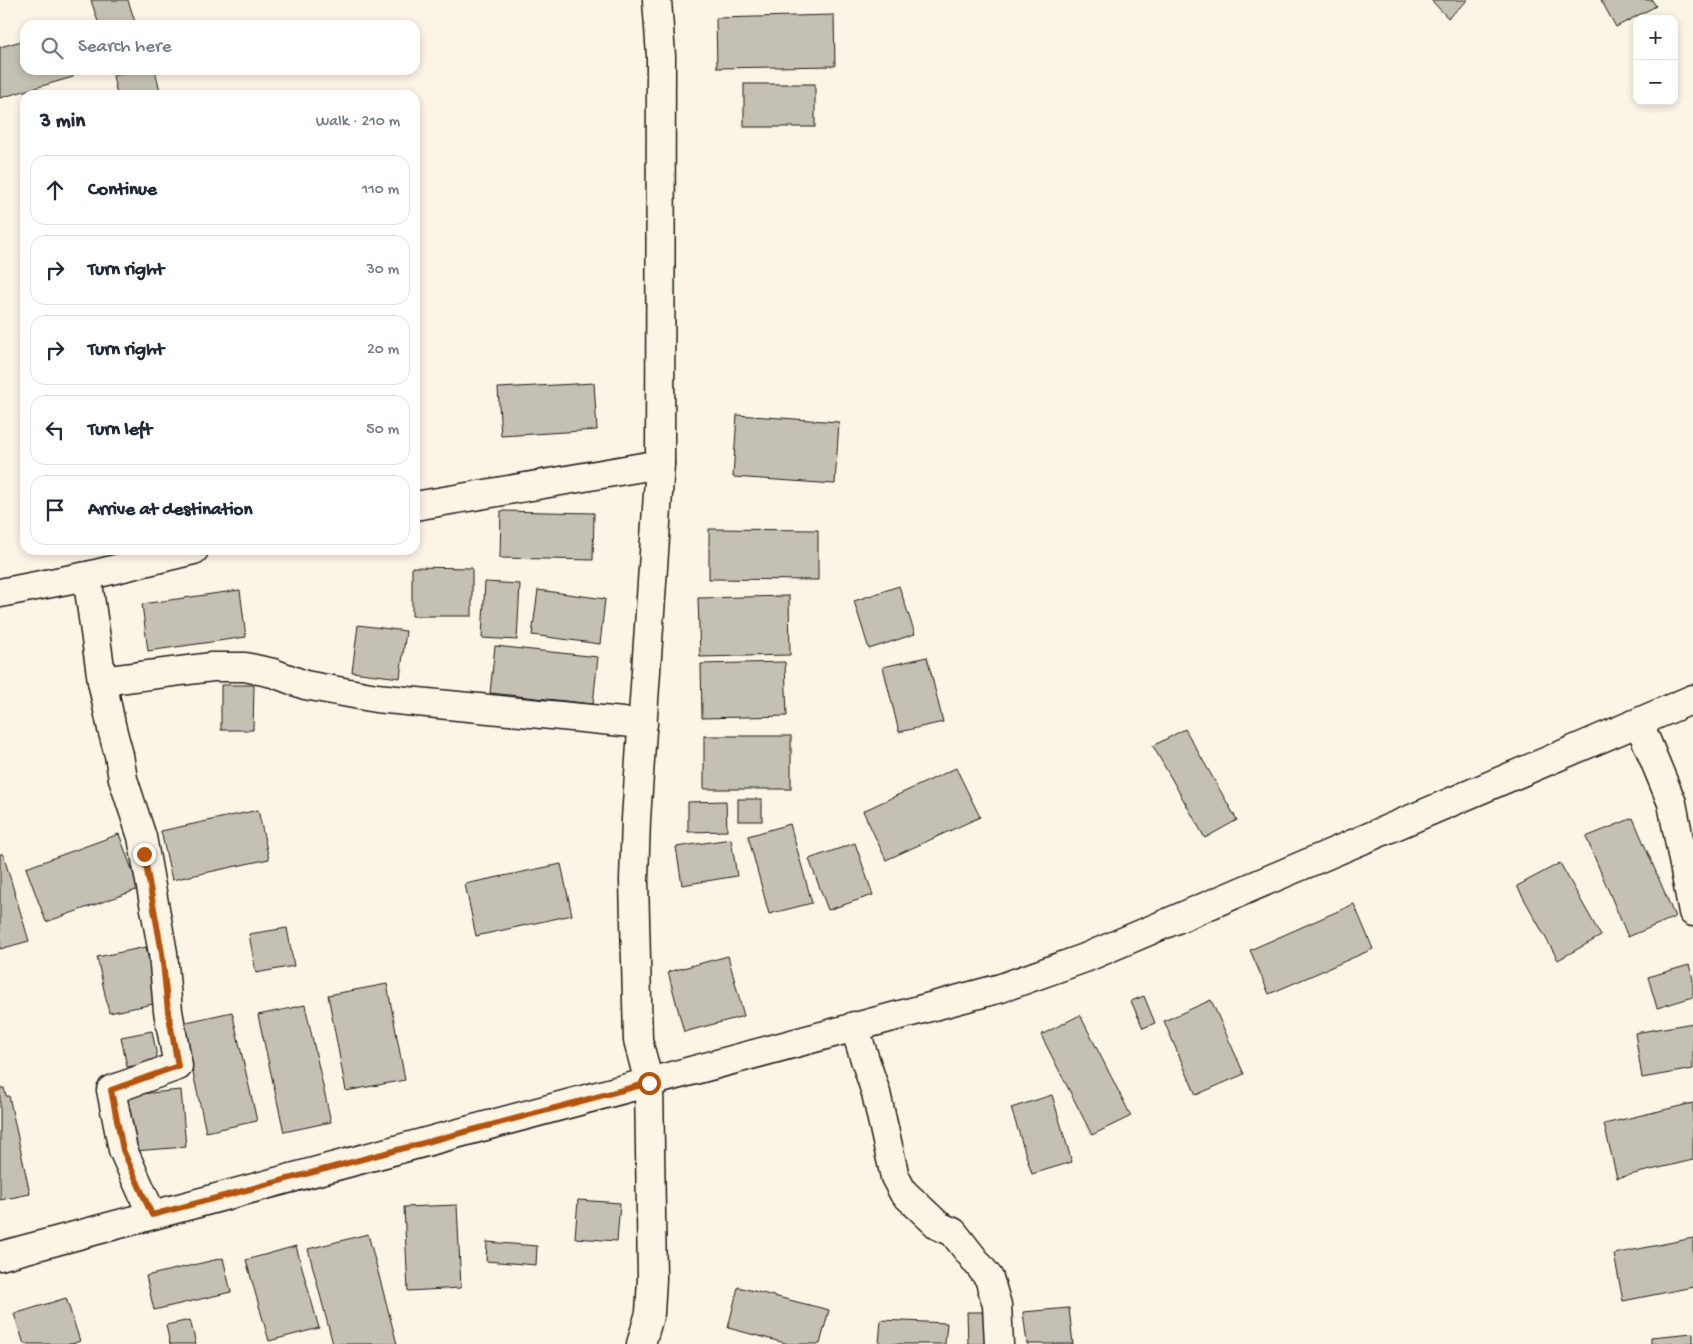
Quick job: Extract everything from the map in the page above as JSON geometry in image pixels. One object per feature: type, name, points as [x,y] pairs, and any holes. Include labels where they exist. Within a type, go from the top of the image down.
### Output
[{"type":"street","points":[[641,1344],[650,1313],[652,1279],[649,1083],[638,1040],[635,951],[636,827],[660,464],[661,56],[657,0]]},
{"type":"street","points":[[420,505],[660,464]]},
{"type":"street","points":[[0,593],[87,576],[173,555]]},
{"type":"street","points":[[87,576],[102,681],[123,779],[142,836],[162,953],[168,1011],[178,1066],[111,1090],[123,1150],[152,1215]]},
{"type":"street","points":[[102,681],[212,668],[245,667],[273,673],[305,685],[376,698],[643,724]]},
{"type":"street","points":[[0,1256],[1001,988],[1085,958],[1320,856],[1693,699]]},
{"type":"street","points":[[1639,722],[1674,809],[1693,912]]},
{"type":"street","points":[[854,1026],[876,1093],[895,1177],[903,1192],[938,1226],[954,1232],[989,1278],[997,1305],[999,1344]]},
{"type":"building","points":[[91,0],[128,0],[134,20],[97,20]]},
{"type":"building","points":[[1431,0],[1468,0],[1448,18]]},
{"type":"building","points":[[1601,0],[1652,0],[1656,6],[1639,15],[1633,15],[1633,18],[1616,27]]},
{"type":"building","points":[[834,15],[835,66],[717,68],[716,18]]},
{"type":"building","points":[[20,41],[20,75],[72,75],[73,77],[28,90],[20,90],[20,92],[0,98],[0,47]]},
{"type":"building","points":[[156,75],[160,90],[116,90],[113,76]]},
{"type":"building","points":[[744,84],[815,84],[815,127],[744,127]]},
{"type":"building","points":[[594,383],[597,430],[501,436],[498,388]]},
{"type":"building","points":[[737,415],[839,422],[835,484],[733,477]]},
{"type":"building","points":[[501,511],[594,513],[593,560],[500,558]]},
{"type":"building","points":[[709,529],[818,530],[818,580],[709,579]]},
{"type":"building","points":[[412,567],[472,568],[472,616],[412,616]]},
{"type":"building","points":[[485,582],[520,584],[517,640],[482,638]]},
{"type":"building","points":[[899,586],[915,634],[869,649],[854,601]]},
{"type":"building","points":[[240,590],[246,637],[148,651],[142,604]]},
{"type":"building","points":[[538,590],[605,599],[600,644],[532,635]]},
{"type":"building","points":[[789,596],[790,655],[700,657],[698,598]]},
{"type":"building","points":[[358,625],[406,631],[400,678],[352,672]]},
{"type":"building","points":[[495,646],[598,657],[593,704],[490,693]]},
{"type":"building","points":[[927,657],[943,722],[899,732],[883,667]]},
{"type":"building","points":[[785,662],[787,716],[702,718],[701,664]]},
{"type":"building","points":[[221,685],[254,685],[253,730],[221,730]]},
{"type":"building","points":[[1185,729],[1237,820],[1205,838],[1153,746]]},
{"type":"building","points":[[704,736],[791,736],[791,789],[704,789]]},
{"type":"building","points":[[956,768],[980,817],[886,860],[863,811]]},
{"type":"building","points":[[738,799],[762,799],[762,821],[738,821]]},
{"type":"building","points":[[726,801],[727,831],[688,832],[688,802]]},
{"type":"building","points":[[258,810],[269,859],[172,880],[161,831]]},
{"type":"building","points":[[1633,818],[1675,917],[1628,937],[1586,837]]},
{"type":"building","points":[[790,824],[812,903],[769,914],[748,836]]},
{"type":"building","points":[[119,834],[139,889],[46,922],[26,868]]},
{"type":"building","points":[[731,839],[737,876],[682,885],[676,847]]},
{"type":"building","points":[[855,843],[873,895],[828,910],[809,859]]},
{"type":"building","points":[[0,854],[3,854],[29,941],[0,949]]},
{"type":"building","points":[[1560,863],[1601,936],[1558,960],[1517,886]]},
{"type":"building","points":[[561,864],[572,915],[476,936],[465,884]]},
{"type":"building","points":[[1354,904],[1373,949],[1269,994],[1250,950]]},
{"type":"building","points":[[287,928],[294,966],[256,973],[249,934]]},
{"type":"building","points":[[146,947],[158,1003],[109,1013],[97,957]]},
{"type":"building","points":[[728,956],[744,1016],[684,1032],[668,972]]},
{"type":"building","points":[[1689,965],[1693,979],[1693,997],[1657,1008],[1648,977]]},
{"type":"building","points":[[387,984],[405,1080],[346,1091],[328,995]]},
{"type":"building","points":[[1144,996],[1155,1023],[1143,1028],[1131,1001]]},
{"type":"building","points":[[1211,1000],[1244,1074],[1196,1095],[1164,1021]]},
{"type":"building","points":[[305,1005],[331,1122],[284,1132],[258,1015]]},
{"type":"building","points":[[232,1012],[257,1121],[206,1132],[182,1023]]},
{"type":"building","points":[[1080,1015],[1131,1116],[1092,1135],[1041,1035]]},
{"type":"building","points":[[1693,1023],[1693,1069],[1642,1078],[1635,1033]]},
{"type":"building","points":[[152,1031],[158,1062],[127,1067],[121,1037]]},
{"type":"building","points":[[0,1088],[4,1088],[6,1096],[9,1096],[30,1194],[0,1200]]},
{"type":"building","points":[[181,1090],[186,1147],[134,1151],[129,1095]]},
{"type":"building","points":[[1052,1095],[1072,1162],[1032,1174],[1011,1108]]},
{"type":"building","points":[[1693,1103],[1693,1160],[1617,1178],[1604,1124]]},
{"type":"building","points":[[578,1200],[620,1203],[617,1241],[575,1238]]},
{"type":"building","points":[[457,1205],[461,1288],[408,1291],[404,1207]]},
{"type":"building","points":[[368,1234],[397,1344],[333,1344],[308,1249]]},
{"type":"building","points":[[1693,1238],[1693,1287],[1623,1301],[1614,1254]]},
{"type":"building","points":[[487,1242],[537,1246],[536,1265],[486,1261]]},
{"type":"building","points":[[296,1246],[319,1328],[269,1341],[246,1260]]},
{"type":"building","points":[[223,1258],[231,1292],[154,1310],[146,1276]]},
{"type":"building","points":[[738,1287],[829,1310],[820,1344],[789,1344],[728,1328]]},
{"type":"building","points":[[66,1298],[80,1341],[72,1344],[24,1344],[14,1314]]},
{"type":"building","points":[[1069,1308],[1073,1344],[1027,1344],[1023,1312]]},
{"type":"building","points":[[967,1312],[994,1312],[994,1344],[968,1344]]},
{"type":"building","points":[[190,1320],[196,1344],[170,1344],[166,1325]]},
{"type":"building","points":[[881,1320],[947,1323],[945,1344],[879,1344]]},
{"type":"building","points":[[1693,1333],[1693,1344],[1651,1344],[1651,1337]]},
{"type":"route","points":[[144,854],[162,953],[168,1011],[178,1066],[111,1090],[123,1150],[152,1215],[649,1083]]}]
